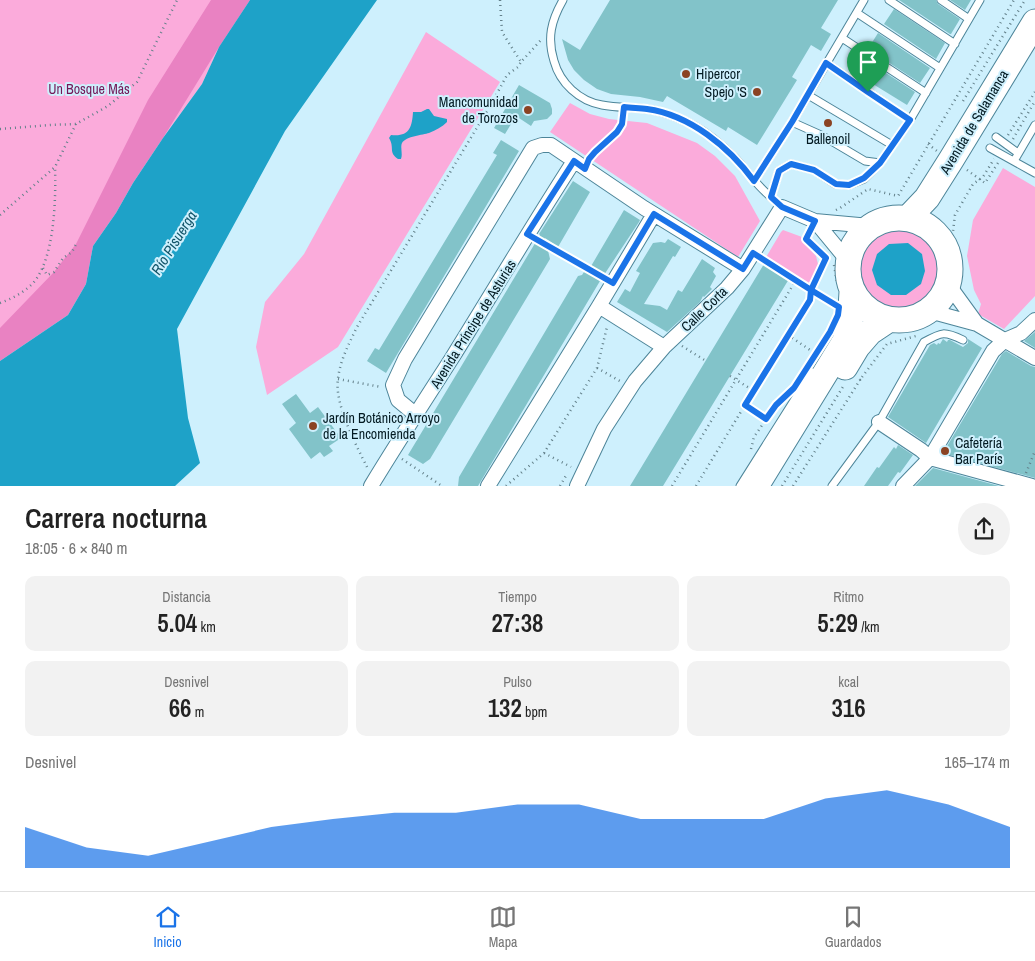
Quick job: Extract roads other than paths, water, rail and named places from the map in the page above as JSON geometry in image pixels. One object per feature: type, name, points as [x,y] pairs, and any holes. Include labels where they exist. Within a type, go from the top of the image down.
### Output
[{"type":"highway","name":"Avenida de Salamanca","points":[[900,213],[927,198],[1035,22]]},
{"type":"highway","name":"Avenida de Salamanca","points":[[932,229],[942,202],[1035,47]]},
{"type":"highway","points":[[756,486],[845,341],[844,309],[847,276],[840,261],[870,220],[886,219],[900,213],[932,229],[944,245],[953,283],[932,317],[900,321],[892,326],[870,332],[857,347],[772,486]]},
{"type":"highway","points":[[844,309],[869,311],[892,326]]},
{"type":"street","points":[[416,415],[398,400],[393,385],[405,359],[533,148],[551,145],[654,214],[743,269]]},
{"type":"street","name":"Avenida Príncipe de Asturias","points":[[374,482],[527,234],[580,165]]},
{"type":"street","points":[[782,207],[815,221],[870,220]]},
{"type":"street","name":"Calle Corta","points":[[577,486],[604,429],[635,381],[664,347],[727,288],[743,269],[782,207]]},
{"type":"street","points":[[491,485],[605,310],[613,283],[654,214]]},
{"type":"street","points":[[815,221],[840,261]]},
{"type":"street","points":[[953,283],[977,324]]},
{"type":"street","points":[[605,310],[664,347]]},
{"type":"street","points":[[932,317],[977,324],[1035,358]]},
{"type":"street","points":[[903,486],[930,458],[994,351],[1005,340],[1021,333],[1035,320]]},
{"type":"street","points":[[879,422],[930,458],[1026,485]]},
{"type":"lane","points":[[563,0],[550,29],[551,46],[556,69],[565,83],[574,92],[586,100],[599,105],[648,109],[665,113],[694,126],[707,134],[735,158],[754,181],[782,207]]},
{"type":"lane","points":[[754,181],[792,122],[864,0]]},
{"type":"lane","points":[[889,0],[955,44]]},
{"type":"lane","points":[[941,0],[969,19]]},
{"type":"lane","points":[[771,197],[779,171],[791,164],[814,170],[836,184],[849,185],[864,178],[880,163],[910,120],[980,0]]},
{"type":"lane","points":[[857,13],[940,68]]},
{"type":"lane","points":[[842,38],[926,93]]},
{"type":"lane","points":[[826,63],[910,120]]},
{"type":"lane","points":[[808,95],[892,145]]},
{"type":"lane","points":[[792,122],[821,135],[865,161],[880,163]]},
{"type":"lane","points":[[1014,161],[1035,124]]},
{"type":"lane","points":[[996,137],[1018,153]]},
{"type":"lane","points":[[990,148],[1035,173]]},
{"type":"lane","points":[[832,486],[879,422],[924,342],[948,333],[962,340]]},
{"type":"lane","points":[[740,486],[814,363]]},
{"type":"water","name":"Río Pisuerga","points":[[250,0],[377,0],[285,131],[177,329],[188,418],[200,463],[175,486],[0,486],[0,361],[68,315],[86,284],[93,246],[163,138],[202,84],[219,47]]},
{"type":"water","points":[[427,109],[434,116],[447,119],[447,122],[429,133],[411,137],[404,141],[401,145],[401,159],[398,159],[392,152],[389,138],[391,135],[406,133],[412,123],[413,112],[421,112]]},
{"type":"water","points":[[908,243],[922,254],[925,271],[921,284],[906,295],[891,295],[877,285],[872,270],[877,254],[889,244]]},
{"type":"place","name":"Hipercor","points":[[686,74]]},
{"type":"place","name":"Spejo 'S","points":[[757,92]]},
{"type":"place","name":"Mancomunidad de Torozos","points":[[528,110]]},
{"type":"place","name":"Ballenoil","points":[[828,123]]},
{"type":"place","name":"Jardín Botánico Arroyo de la Encomienda","points":[[313,426]]},
{"type":"place","name":"Cafetería Bar París","points":[[945,451]]},
{"type":"park label","name":"Un Bosque Más","points":[[89,89]]}]
